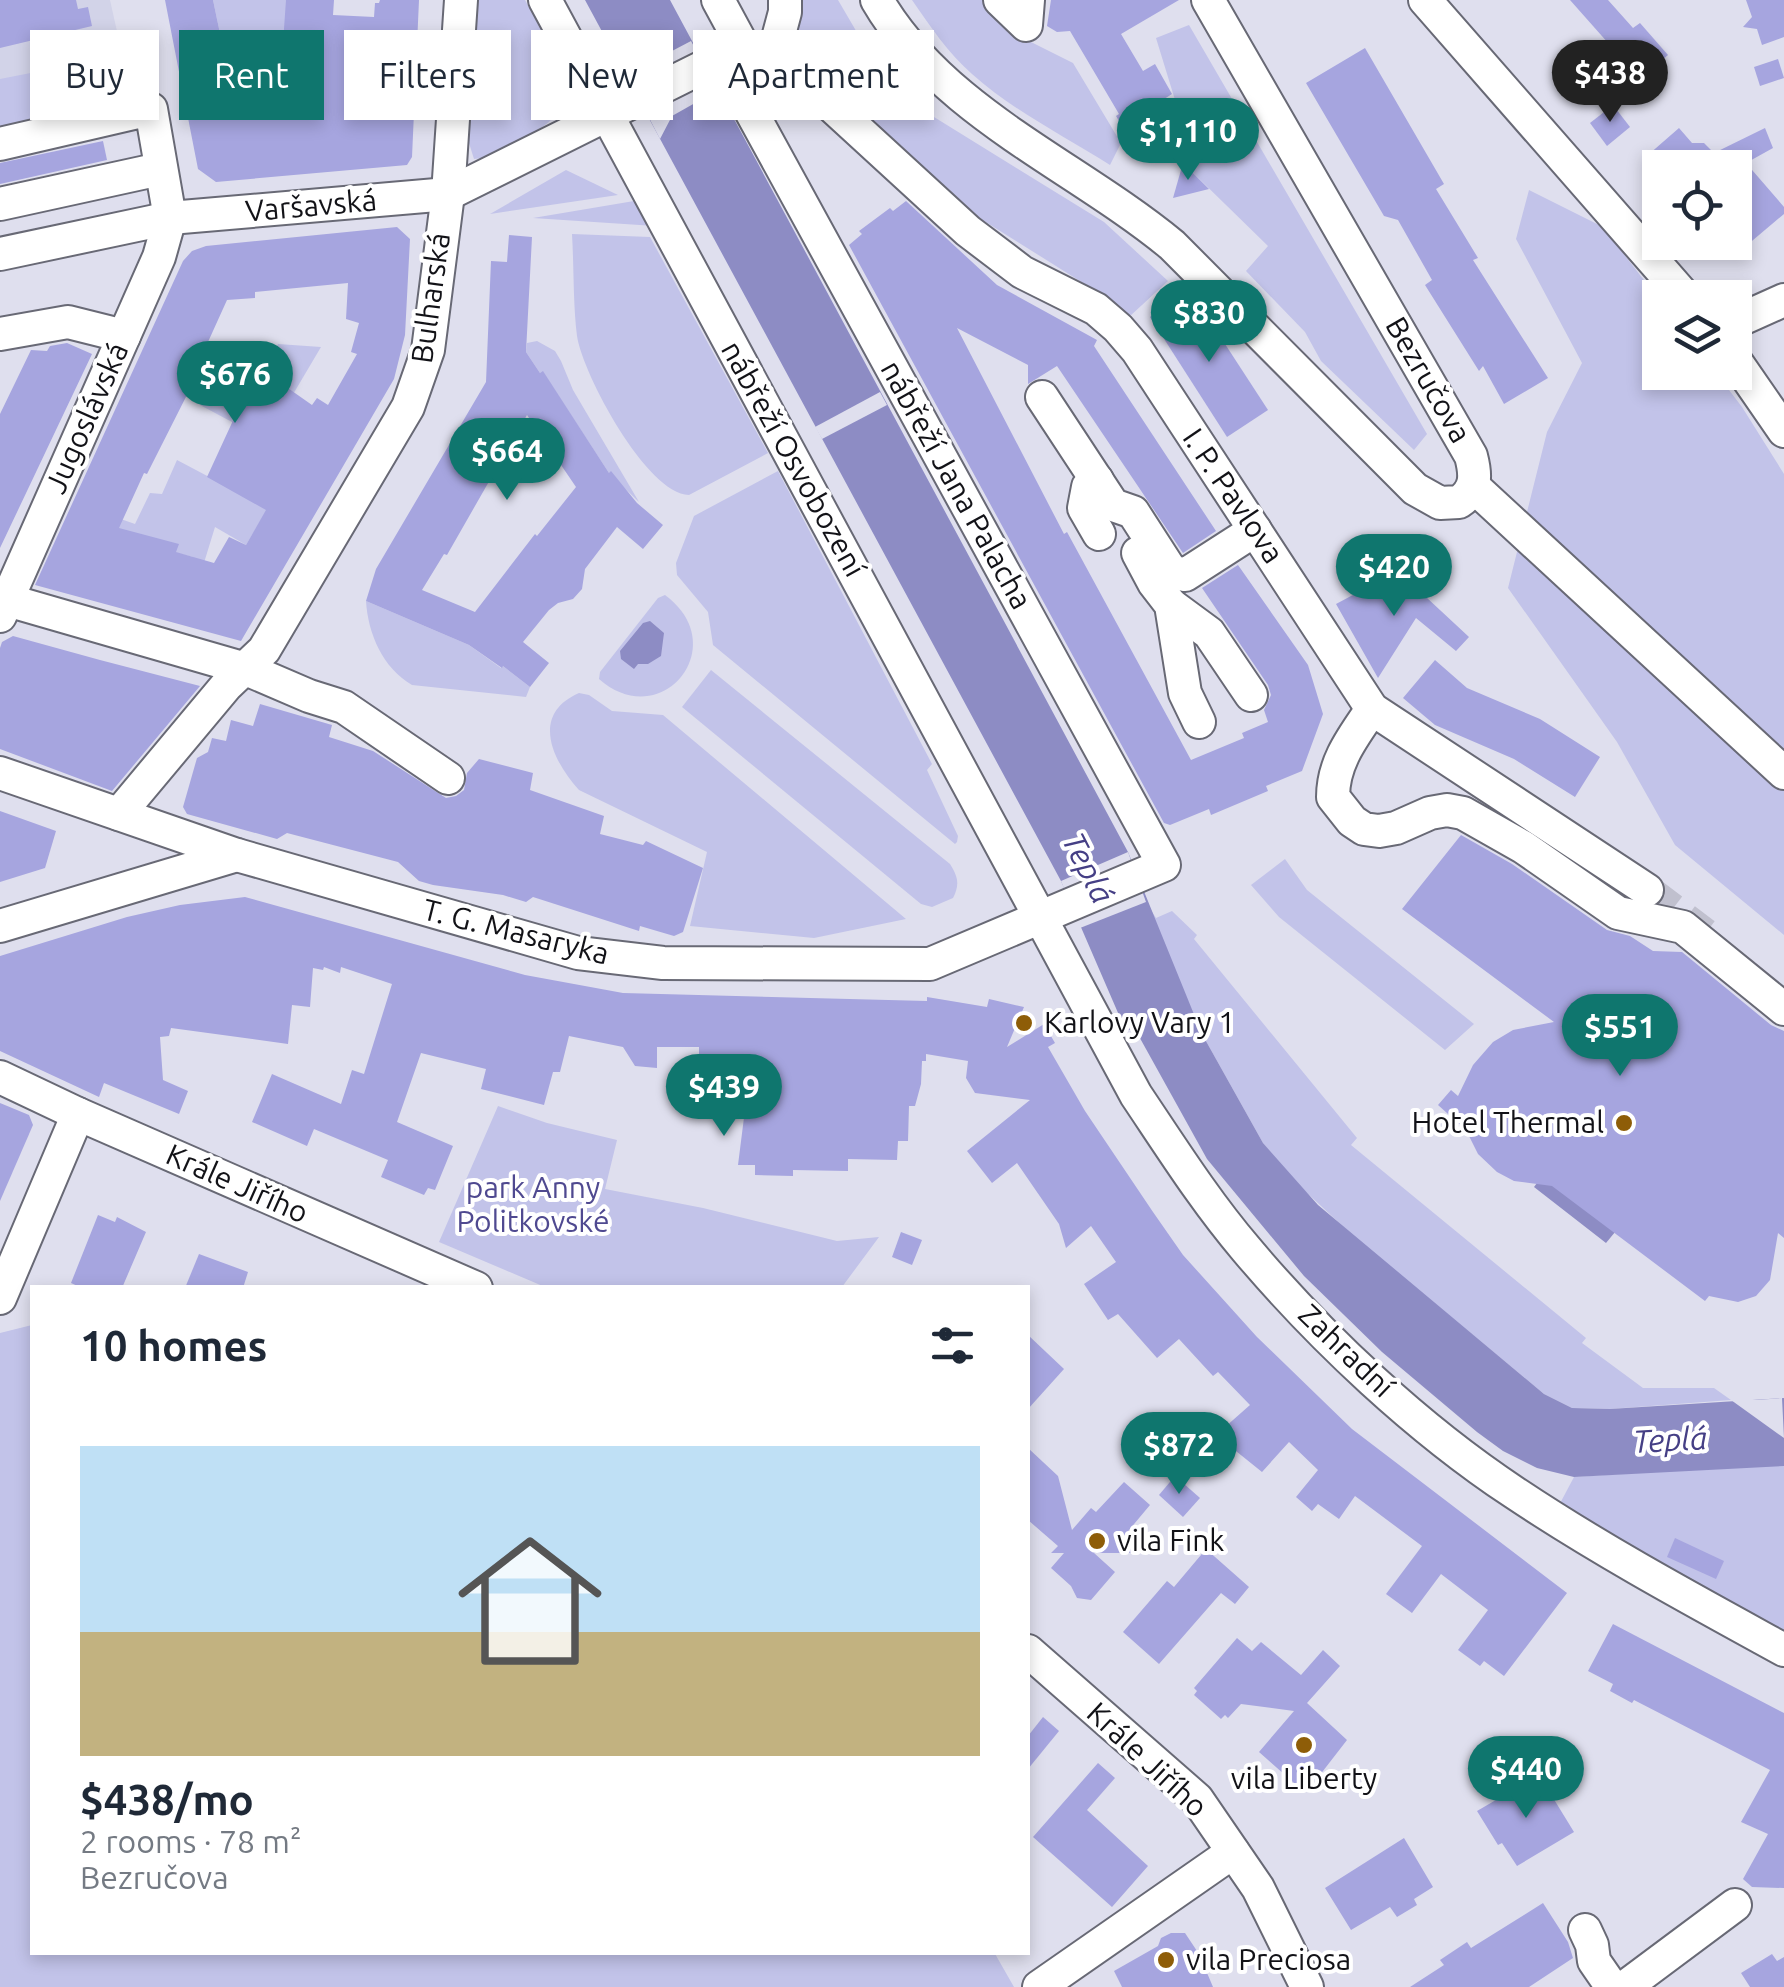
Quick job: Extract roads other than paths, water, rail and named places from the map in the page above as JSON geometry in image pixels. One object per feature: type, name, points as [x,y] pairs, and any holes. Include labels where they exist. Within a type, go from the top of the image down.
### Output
[{"type":"street","name":"Bulharská","points":[[119,814],[236,677],[264,650],[408,407],[428,350],[448,194],[461,0]]},
{"type":"street","name":"nábřeží Osvobození","points":[[545,0],[561,30]]},
{"type":"street","points":[[718,0],[728,30]]},
{"type":"street","points":[[765,30],[785,12],[785,0]]},
{"type":"street","name":"Bezručova","points":[[877,0],[902,36],[970,103],[1133,212],[1172,244],[1422,495],[1449,504],[1465,498],[1473,486],[1475,470],[1464,442],[1208,0]]},
{"type":"street","points":[[1000,0],[1026,25],[1028,0]]},
{"type":"street","points":[[1426,0],[1670,280]]},
{"type":"street","points":[[0,144],[151,109],[170,218]]},
{"type":"street","name":"Varšavská","points":[[0,254],[170,218],[448,194],[600,120]]},
{"type":"street","name":"nábřeží Osvobození","points":[[610,120],[1042,916]]},
{"type":"street","name":"nábřeží Jana Palacha","points":[[755,120],[1150,871]]},
{"type":"street","name":"I. P. Pavlova","points":[[821,120],[1022,272],[1096,309],[1118,328],[1372,708],[1646,890]]},
{"type":"street","points":[[0,204],[160,169]]},
{"type":"street","name":"Jugoslávská","points":[[4,608],[159,257],[170,218]]},
{"type":"street","points":[[1752,312],[1779,296]]},
{"type":"street","points":[[0,334],[68,322],[119,347]]},
{"type":"street","points":[[1752,384],[1784,430]]},
{"type":"street","points":[[1042,398],[1103,506],[1154,583],[1171,604],[1209,633],[1251,695]]},
{"type":"street","points":[[1473,486],[1784,773]]},
{"type":"street","points":[[1103,506],[1133,512],[1171,571],[1186,575],[1256,530]]},
{"type":"street","points":[[1171,604],[1185,692],[1199,722]]},
{"type":"street","points":[[4,608],[344,707],[448,778]]},
{"type":"street","points":[[1372,708],[1343,753],[1334,783],[1334,797],[1352,822],[1378,831],[1396,828],[1430,812],[1464,813],[1618,913],[1683,927],[1784,1009]]},
{"type":"street","name":"T. G. Masaryka","points":[[0,773],[238,856],[578,953],[663,963],[930,964],[1150,871]]},
{"type":"street","points":[[0,926],[238,856]]},
{"type":"street","name":"Zahradní","points":[[1042,916],[1136,1095],[1184,1166],[1246,1250],[1332,1340],[1402,1406],[1512,1491],[1628,1564],[1784,1650]]},
{"type":"street","name":"Krále Jiřího","points":[[0,1077],[469,1285]]},
{"type":"street","points":[[0,1298],[78,1114]]},
{"type":"street","name":"Krále Jiřího","points":[[1030,1653],[1196,1799],[1258,1888],[1307,1987]]},
{"type":"street","points":[[1040,1987],[1233,1852]]},
{"type":"street","points":[[1625,1987],[1735,1905]]},
{"type":"street","points":[[1585,1930],[1594,1961],[1612,1987]]},
{"type":"water","name":"Teplá","points":[[585,0],[670,0],[693,43],[693,120],[735,120],[1128,852],[1202,1034],[1263,1143],[1318,1205],[1544,1394],[1572,1408],[1610,1409],[1784,1398],[1784,1466],[1574,1477],[1537,1468],[1503,1451],[1382,1352],[1304,1276],[1207,1159],[1136,1031],[1125,1029],[1061,881],[650,120],[673,120],[673,30],[601,30]]},
{"type":"water","points":[[650,621],[664,633],[661,656],[634,669],[621,659],[620,651],[643,623]]},
{"type":"water","points":[[1547,1170],[1620,1226],[1606,1243],[1534,1187]]},
{"type":"tunnel","points":[[1647,890],[1705,934]]},
{"type":"place","name":"Karlovy Vary 1","points":[[1024,1023]]},
{"type":"place","name":"Hotel Thermal","points":[[1624,1123]]},
{"type":"place","name":"vila Fink","points":[[1097,1541]]},
{"type":"place","name":"vila Liberty","points":[[1304,1745]]},
{"type":"place","name":"vila Preciosa","points":[[1166,1960]]},
{"type":"park label","name":"park Anny Politkovské","points":[[533,1205]]}]
